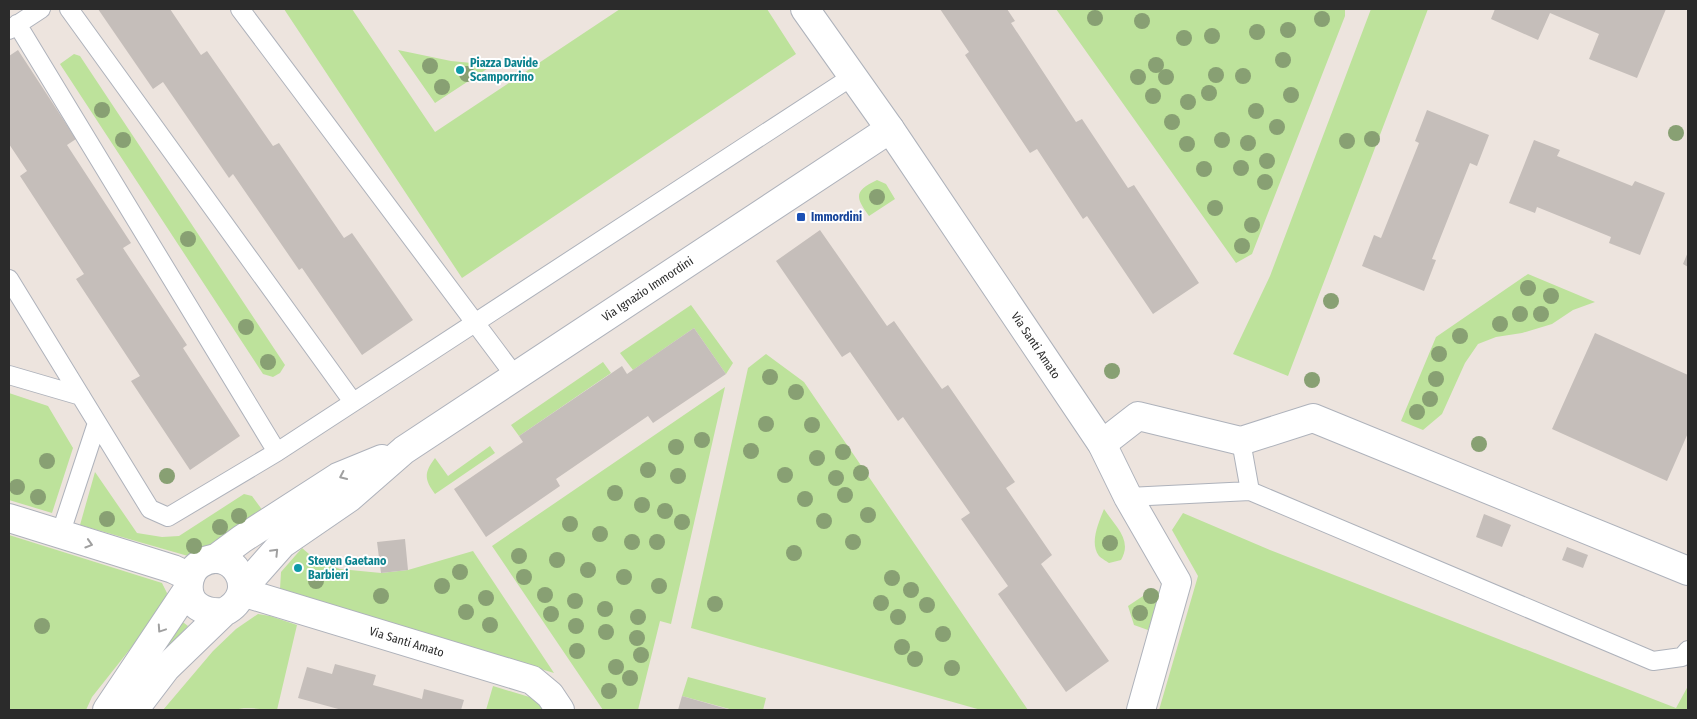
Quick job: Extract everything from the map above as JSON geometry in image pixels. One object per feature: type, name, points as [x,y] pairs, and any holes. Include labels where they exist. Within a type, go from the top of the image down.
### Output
[{"type":"street","name":"Via Santi Amato","points":[[805,9],[890,129],[1102,444],[1128,497],[1177,582],[1141,710]]},
{"type":"street","name":"Via Ignazio Immordini","points":[[404,450],[890,129]]},
{"type":"street","points":[[1102,444],[1138,416],[1242,440],[1313,418],[1688,571]]},
{"type":"street","points":[[215,559],[242,539],[338,478],[404,450]]},
{"type":"street","points":[[242,590],[282,544],[349,498],[404,450]]},
{"type":"street","points":[[9,518],[173,569],[189,583],[191,598],[197,606],[205,611],[214,613],[224,612]]},
{"type":"street","points":[[106,710],[189,583],[197,566],[202,562],[215,559],[224,560],[232,564],[242,578],[242,590],[238,601],[166,668],[134,710]]},
{"type":"street","name":"Via Santi Amato","points":[[242,590],[532,680],[550,695],[560,710]]},
{"type":"lane","points":[[41,9],[13,27],[277,452]]},
{"type":"lane","points":[[69,9],[353,402]]},
{"type":"lane","points":[[240,9],[515,376]]},
{"type":"lane","points":[[9,279],[150,509],[168,517],[277,452],[853,76]]},
{"type":"lane","points":[[9,375],[81,396]]},
{"type":"lane","points":[[60,535],[97,422]]},
{"type":"lane","points":[[1242,440],[1250,491]]},
{"type":"lane","points":[[1128,497],[1250,491],[1653,661],[1682,657],[1688,650]]},
{"type":"green space","points":[[284,9],[352,9],[435,132],[620,9],[767,9],[796,54],[462,278]]},
{"type":"green space","points":[[1056,9],[1345,9],[1345,16],[1252,254],[1236,263]]},
{"type":"green space","points":[[1371,9],[1428,9],[1288,376],[1233,354],[1270,276]]},
{"type":"green space","points":[[398,50],[451,61],[493,65],[435,103]]},
{"type":"green space","points":[[74,54],[80,56],[285,365],[280,373],[273,377],[263,374],[60,64]]},
{"type":"green space","points":[[877,180],[886,184],[895,199],[869,216],[861,204],[859,195],[864,188]]},
{"type":"green space","points":[[1528,274],[1595,302],[1573,310],[1552,324],[1522,333],[1496,337],[1478,344],[1465,363],[1442,414],[1423,430],[1401,421],[1436,337]]},
{"type":"green space","points":[[691,305],[733,363],[726,374],[694,328],[633,370],[620,353]]},
{"type":"green space","points":[[766,354],[804,382],[1028,710],[981,710],[691,628],[748,368]]},
{"type":"green space","points":[[603,362],[611,373],[519,436],[511,425]]},
{"type":"green space","points":[[725,387],[671,624],[660,621],[638,710],[603,710],[492,546]]},
{"type":"green space","points":[[9,393],[48,406],[73,448],[52,513],[9,500]]},
{"type":"green space","points":[[490,446],[495,453],[435,494],[427,480],[427,472],[435,458],[448,476]]},
{"type":"green space","points":[[95,472],[137,533],[162,537],[179,536],[244,494],[252,496],[266,515],[205,552],[188,556],[80,525]]},
{"type":"green space","points":[[1104,509],[1121,533],[1125,546],[1121,560],[1109,563],[1099,556],[1095,545],[1096,532]]},
{"type":"green space","points":[[1183,513],[1270,550],[1676,708],[1688,686],[1688,710],[1159,710],[1198,576],[1172,530]]},
{"type":"green space","points":[[9,535],[162,583],[167,593],[165,605],[92,697],[86,710],[9,710]]},
{"type":"green space","points":[[302,548],[316,560],[340,569],[381,573],[408,570],[473,551],[554,673],[280,589],[281,572]]},
{"type":"green space","points":[[1152,590],[1161,592],[1148,630],[1134,625],[1128,606]]},
{"type":"green space","points":[[258,614],[297,625],[277,710],[249,708],[233,710],[163,710],[213,651],[236,629]]},
{"type":"green space","points":[[180,620],[188,626],[145,672]]},
{"type":"green space","points":[[688,677],[766,698],[763,710],[733,710],[682,696]]},
{"type":"green space","points":[[493,686],[536,699],[544,710],[486,710]]},
{"type":"building","points":[[98,9],[170,9],[201,55],[207,51],[273,146],[279,143],[344,238],[352,233],[413,320],[362,355],[302,268],[299,270],[233,174],[229,178],[163,82],[153,89]]},
{"type":"building","points":[[940,9],[1007,9],[1015,21],[1011,23],[1076,122],[1082,119],[1128,188],[1134,185],[1199,283],[1153,314],[1087,216],[1083,219],[1037,149],[1030,153],[965,55],[969,52]]},
{"type":"building","points":[[1495,9],[1666,9],[1637,78],[1589,59],[1599,34],[1550,13],[1538,40],[1491,19]]},
{"type":"building","points":[[18,50],[76,139],[67,145],[131,243],[123,248],[187,345],[183,348],[240,436],[190,470],[131,381],[140,376],[76,279],[84,274],[20,176],[27,171],[9,144],[9,56]]},
{"type":"building","points":[[1427,110],[1489,135],[1477,166],[1470,163],[1432,259],[1436,260],[1424,291],[1362,266],[1374,235],[1381,238],[1419,143],[1415,141]]},
{"type":"building","points":[[1534,140],[1560,150],[1557,156],[1632,186],[1635,181],[1665,193],[1640,255],[1609,243],[1611,237],[1537,207],[1535,213],[1509,203]]},
{"type":"building","points":[[820,230],[887,326],[894,321],[942,389],[948,385],[1015,482],[1006,488],[1052,555],[1041,564],[1109,661],[1066,692],[998,594],[1008,586],[961,519],[970,513],[903,417],[898,421],[850,352],[842,357],[776,261]]},
{"type":"building","points":[[1688,252],[1688,267],[1683,264]]},
{"type":"building","points":[[694,328],[726,374],[653,423],[648,416],[556,479],[560,486],[486,537],[454,489],[523,442],[519,436],[622,366],[627,374]]},
{"type":"building","points":[[1595,333],[1688,375],[1688,433],[1667,481],[1552,429]]},
{"type":"building","points":[[1484,514],[1511,525],[1502,547],[1476,537]]},
{"type":"building","points":[[405,539],[408,570],[381,573],[377,542]]},
{"type":"building","points":[[1567,547],[1588,555],[1583,568],[1562,560]]},
{"type":"building","points":[[335,664],[376,675],[373,685],[422,699],[424,689],[464,700],[461,710],[342,710],[298,698],[307,667],[332,674]]},
{"type":"building","points":[[682,696],[731,710],[678,710]]},
{"type":"place","name":"Piazza Davide Scamporrino","points":[[460,70]]},
{"type":"place","name":"Immordini","points":[[801,217]]},
{"type":"place","name":"Steven Gaetano Barbieri","points":[[298,568]]}]
